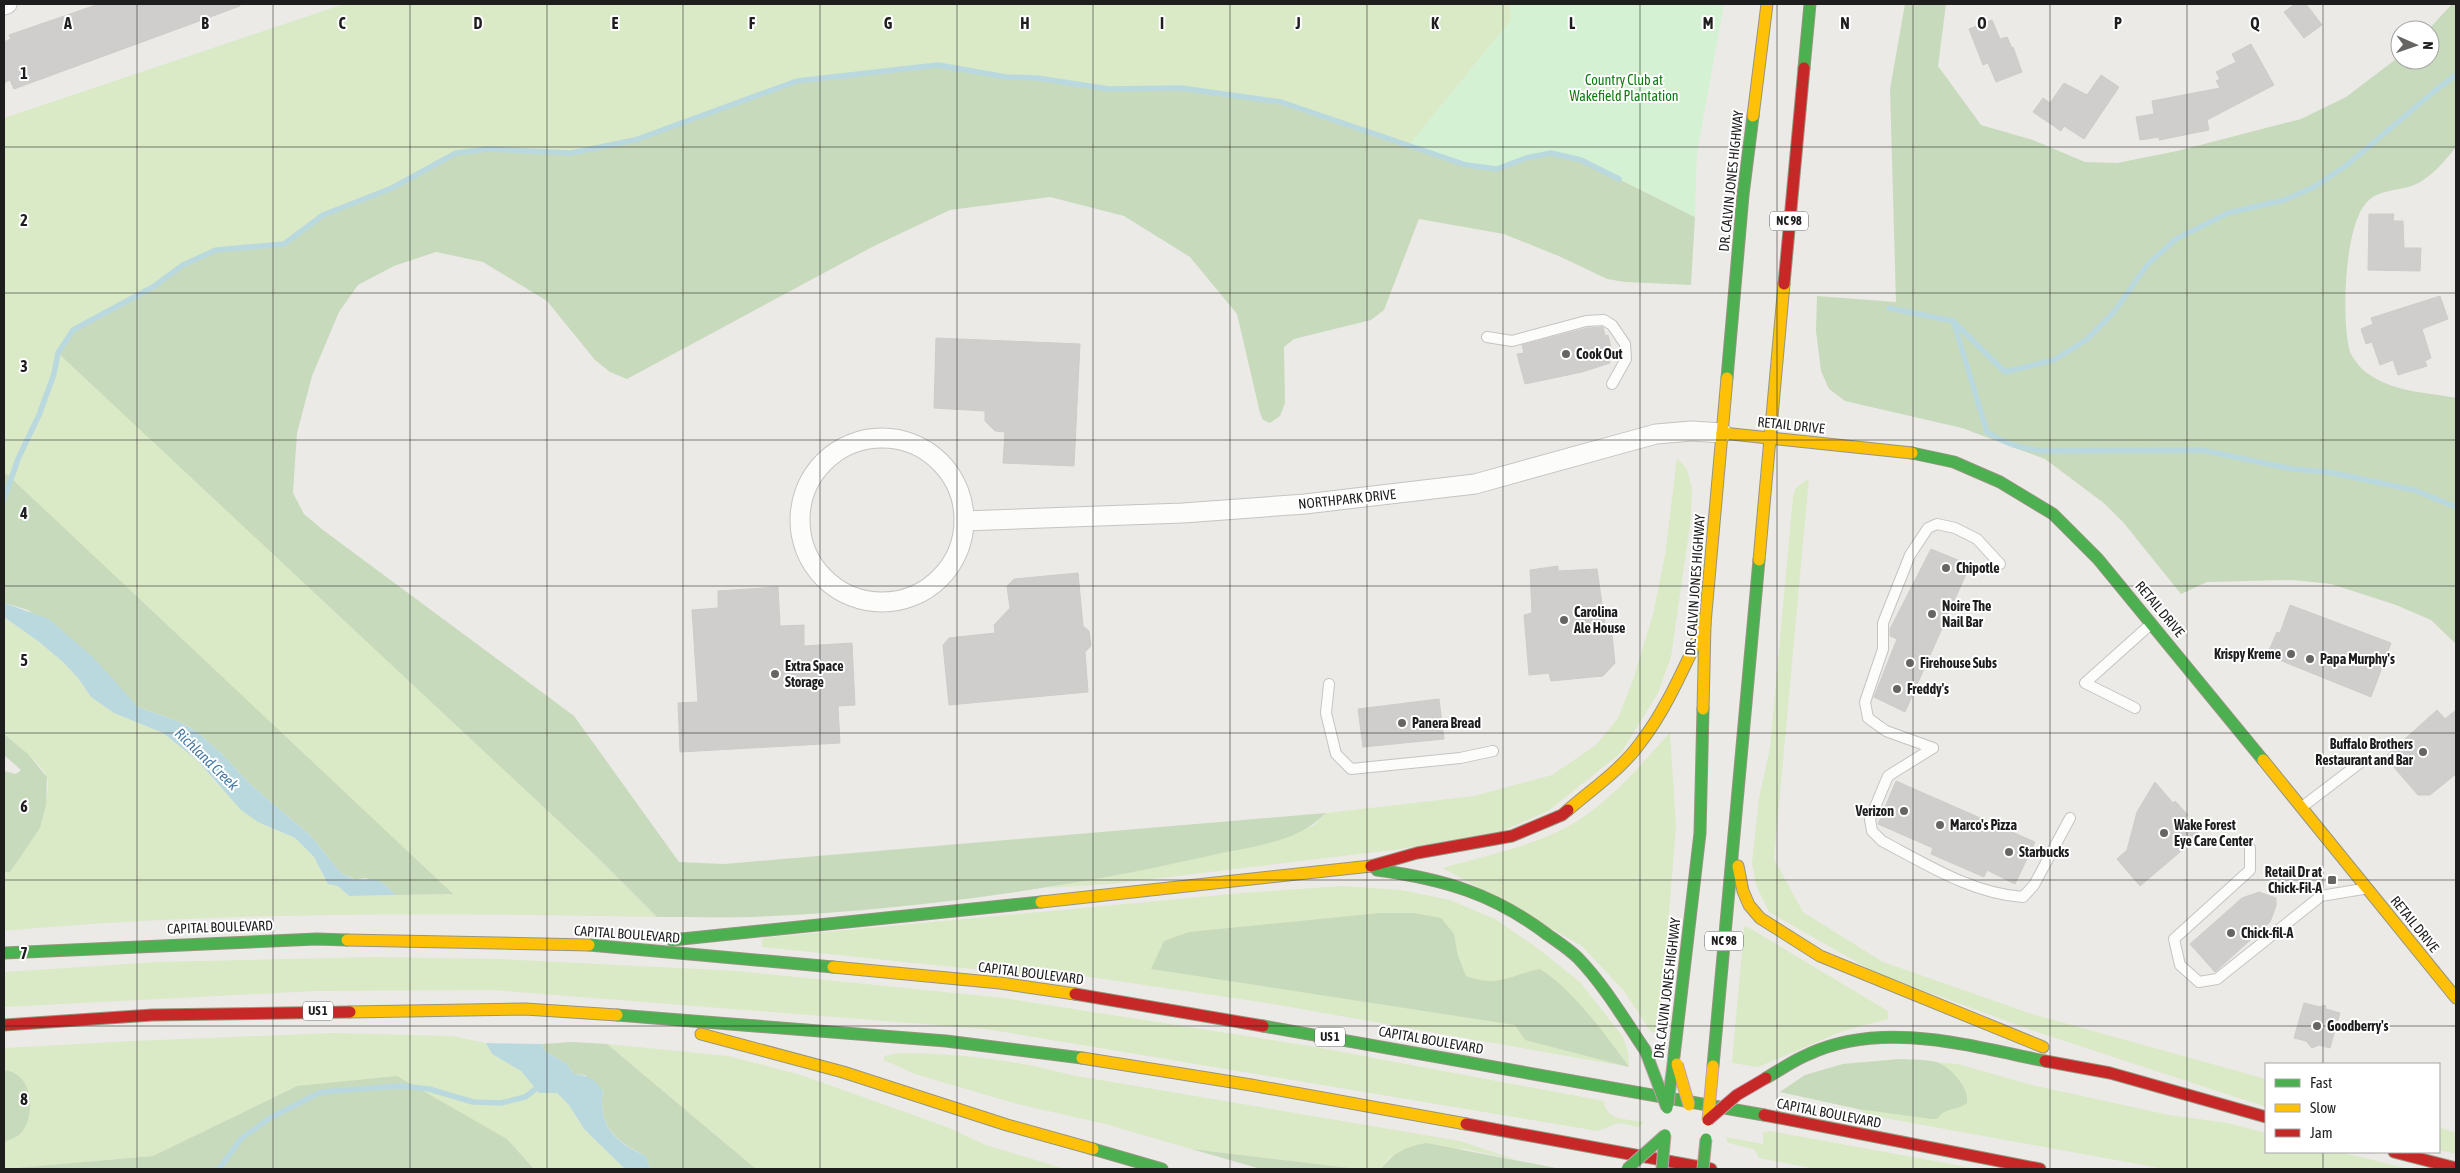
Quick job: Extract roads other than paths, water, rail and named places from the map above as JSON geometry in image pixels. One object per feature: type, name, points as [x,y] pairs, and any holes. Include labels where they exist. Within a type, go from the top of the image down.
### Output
[{"type":"main road","name":"DR. CALVIN JONES HIGHWAY","points":[[1662,1169],[1669,1123],[1674,1056],[1700,833],[1705,624],[1743,195],[1767,4]]},
{"type":"main road","name":"NC 98","points":[[1702,1169],[1697,1120],[1713,1066],[1810,4]]},
{"type":"main road","name":"RETAIL DRIVE","points":[[1722,433],[1918,454],[1954,462],[2000,482],[2053,514],[2098,559],[2152,623],[2456,998]]},
{"type":"main road","points":[[613,946],[1363,868],[1417,854],[1512,836],[1562,815],[1607,777],[1640,744],[1660,714],[1705,624]]},
{"type":"main road","points":[[1736,814],[1738,863],[1743,891],[1749,905],[1760,918],[1820,956],[2110,1073]]},
{"type":"main road","points":[[1363,868],[1413,874],[1460,884],[1523,914],[1577,957],[1646,1050],[1669,1123],[1627,1169]]},
{"type":"main road","name":"CAPITAL BOULEVARD","points":[[4,953],[317,939],[613,946],[1000,983],[1101,998],[1829,1127],[2040,1169]]},
{"type":"main road","name":"US 1","points":[[4,1025],[152,1015],[525,1009],[946,1041],[1087,1059],[1251,1085],[1711,1169]]},
{"type":"main road","points":[[632,1016],[843,1072],[1007,1125],[1162,1169]]},
{"type":"main road","points":[[1697,1120],[1810,1053],[1856,1040],[1898,1036],[1937,1040],[2110,1073],[2265,1117]]},
{"type":"main road","points":[[1674,1056],[1697,1120],[1717,1156]]},
{"type":"main road","points":[[1675,1169],[1686,1149],[1697,1120],[1713,1066]]},
{"type":"main road","points":[[1686,1149],[1688,1169]]},
{"type":"main road","points":[[2398,1153],[2456,1168]]},
{"type":"street","name":"NORTHPARK DRIVE","points":[[964,521],[1183,513],[1344,500],[1475,484],[1656,434],[1692,431],[1722,433]]},
{"type":"street","points":[[879,437],[897,439],[914,444],[944,466],[954,481],[961,498],[964,521],[957,553],[948,569],[936,582],[912,596],[885,602],[867,601],[849,595],[833,586],[820,574],[809,558],[803,541],[800,523],[801,504],[807,487],[822,464],[844,447],[860,440],[879,437]]},
{"type":"lane","points":[[1487,337],[1512,341],[1586,321],[1604,320],[1612,325],[1625,344],[1626,359],[1612,384]]},
{"type":"lane","points":[[2000,564],[1977,539],[1955,528],[1938,524],[1928,528],[1910,555],[1883,623],[1884,649],[1864,702],[1868,718],[1886,731],[1933,748],[1888,776],[1870,819],[1872,831],[1882,842],[1970,884],[1999,894],[2023,897],[2034,885],[2070,818]]},
{"type":"lane","points":[[2135,708],[2085,683],[2152,623]]},
{"type":"lane","points":[[1329,684],[1326,713],[1336,754],[1351,769],[1460,758],[1493,751]]},
{"type":"lane","points":[[2301,808],[2361,762]]},
{"type":"lane","points":[[2250,848],[2250,870],[2174,939],[2180,965],[2200,982],[2217,979],[2321,896],[2366,888]]},
{"type":"water","name":"Richland Creek","points":[[4,603],[49,619],[93,657],[138,707],[180,722],[196,731],[221,753],[250,784],[311,836],[341,873],[355,880],[374,879],[383,883],[396,895],[349,896],[338,886],[328,884],[314,857],[295,838],[258,822],[241,810],[197,760],[163,733],[114,713],[91,697],[78,678],[63,662],[38,641],[4,617]]},
{"type":"water","points":[[486,1043],[542,1044],[545,1051],[566,1063],[574,1074],[583,1075],[597,1083],[603,1091],[603,1114],[606,1123],[618,1139],[646,1156],[650,1169],[625,1169],[584,1129],[569,1105],[557,1093],[539,1093],[521,1071],[492,1054]]},
{"type":"waterway","points":[[4,499],[18,459],[39,415],[54,374],[58,353],[73,330],[153,287],[183,265],[216,250],[284,244],[323,215],[392,188],[456,153],[488,149],[571,153],[635,140],[797,81],[938,65],[1006,77],[1037,78],[1109,89],[1181,88],[1281,102],[1466,165],[1497,169],[1526,158],[1551,153],[1581,160],[1619,179]]},
{"type":"waterway","points":[[1889,308],[1953,321],[2005,372],[2054,360],[2086,340],[2113,313],[2148,264],[2176,239],[2228,213],[2284,200],[2314,187],[2347,165],[2456,75]]},
{"type":"waterway","points":[[1954,323],[1987,432],[2014,445],[2044,451],[2202,450],[2292,469],[2328,472],[2414,490],[2456,507]]},
{"type":"waterway","points":[[219,1169],[241,1139],[270,1118],[321,1092],[401,1086],[429,1089],[473,1102],[501,1103],[525,1097],[541,1085]]},
{"type":"place","name":"Cook Out","points":[[1566,354]]},
{"type":"place","name":"Chipotle","points":[[1946,568]]},
{"type":"place","name":"Noire The Nail Bar","points":[[1932,614]]},
{"type":"place","name":"Carolina Ale House","points":[[1564,620]]},
{"type":"place","name":"Krispy Kreme","points":[[2291,654]]},
{"type":"place","name":"Papa Murphy's","points":[[2310,659]]},
{"type":"place","name":"Firehouse Subs","points":[[1910,663]]},
{"type":"place","name":"Extra Space Storage","points":[[775,674]]},
{"type":"place","name":"Freddy's","points":[[1897,689]]},
{"type":"place","name":"Panera Bread","points":[[1402,723]]},
{"type":"place","name":"Buffalo Brothers Restaurant and Bar","points":[[2423,752]]},
{"type":"place","name":"Verizon","points":[[1904,811]]},
{"type":"place","name":"Marco's Pizza","points":[[1940,825]]},
{"type":"place","name":"Wake Forest Eye Care Center","points":[[2164,833]]},
{"type":"place","name":"Starbucks","points":[[2009,852]]},
{"type":"place","name":"Retail Dr at Chick-Fil-A","points":[[2332,880]]},
{"type":"place","name":"Chick-fil-A","points":[[2231,933]]},
{"type":"place","name":"Goodberry's","points":[[2317,1026]]},
{"type":"park label","name":"Country Club at Wakefield Plantation","points":[[1624,88]]}]
